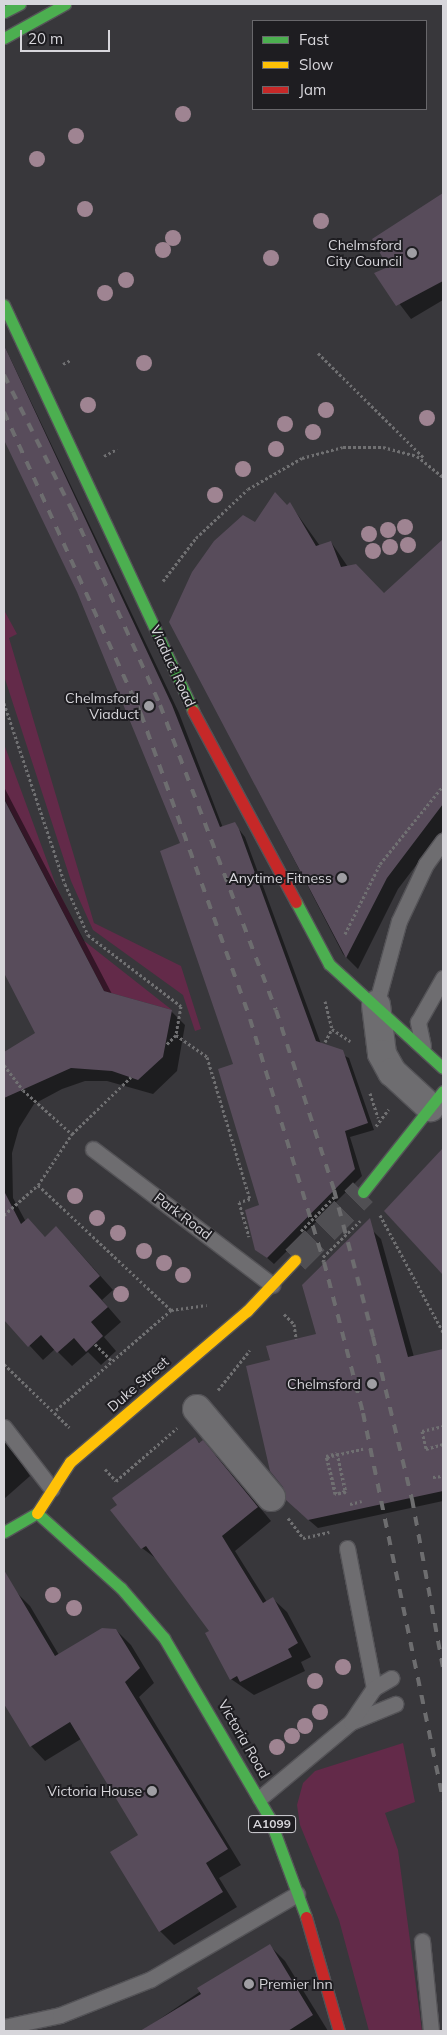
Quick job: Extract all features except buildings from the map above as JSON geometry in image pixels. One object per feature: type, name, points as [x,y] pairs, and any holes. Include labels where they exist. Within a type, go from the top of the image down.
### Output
[{"type":"street","points":[[4,12],[20,4]]},
{"type":"street","points":[[4,38],[65,4]]},
{"type":"street","name":"Viaduct Road","points":[[6,315],[145,606],[189,704],[329,964],[443,1068]]},
{"type":"street","points":[[366,1188],[437,1099],[392,1072],[382,1054],[376,1005]]},
{"type":"street","name":"Duke Street","points":[[4,1532],[37,1513],[70,1462],[272,1285],[295,1260]]},
{"type":"street","points":[[197,1409],[271,1497]]},
{"type":"street","name":"Victoria Road","points":[[37,1513],[139,1606],[192,1679],[260,1798],[297,1894],[339,2031]]},
{"type":"lane","points":[[376,1005],[399,921],[443,841]]},
{"type":"lane","points":[[425,1052],[418,1022],[443,978]]},
{"type":"lane","name":"Park Road","points":[[93,1149],[272,1285]]},
{"type":"lane","points":[[4,1427],[52,1489]]},
{"type":"lane","points":[[347,1548],[374,1688]]},
{"type":"lane","points":[[260,1798],[351,1722],[374,1688],[391,1678]]},
{"type":"lane","points":[[351,1722],[395,1704]]},
{"type":"lane","points":[[4,2027],[60,2015],[151,1978],[297,1894]]},
{"type":"lane","points":[[422,1941],[431,2031]]},
{"type":"path","points":[[318,353],[443,477]]},
{"type":"path","points":[[145,606],[204,530],[248,488],[285,466],[320,452],[365,445],[396,449],[427,462]]},
{"type":"path","points":[[4,703],[5,714],[64,884],[88,935],[181,1006],[176,1035],[166,1045]]},
{"type":"path","points":[[325,1042],[332,1029]]},
{"type":"path","points":[[176,1035],[207,1057],[250,1199],[239,1202],[250,1244]]},
{"type":"path","points":[[4,1064],[23,1090],[72,1134]]},
{"type":"path","points":[[4,1215],[38,1185],[72,1134],[131,1077]]},
{"type":"path","points":[[38,1185],[171,1310],[56,1410]]},
{"type":"path","points":[[366,1188],[385,1228],[443,1332]]},
{"type":"path","points":[[297,1235],[337,1194]]},
{"type":"path","points":[[321,1259],[362,1219]]},
{"type":"path","points":[[287,1316],[296,1339]]},
{"type":"path","points":[[95,1344],[112,1360]]},
{"type":"path","points":[[4,1364],[56,1410],[76,1435]]},
{"type":"path","points":[[443,1426],[422,1431],[426,1448],[443,1444]]},
{"type":"path","points":[[337,1453],[339,1461],[346,1492],[335,1494],[326,1456],[337,1454],[339,1463],[341,1472],[346,1492],[336,1494],[327,1457],[336,1455],[345,1453],[363,1449]]},
{"type":"path","points":[[434,1477],[443,1476]]},
{"type":"path","points":[[350,1504],[362,1502]]},
{"type":"shaded area","points":[[4,610],[17,634],[9,638],[94,923],[181,966],[201,1029],[195,1031],[183,995],[93,930],[71,881],[4,676]]},
{"type":"shaded area","points":[[4,744],[57,888],[83,940],[172,1010],[104,991],[4,798]]},
{"type":"shaded area","points":[[403,1743],[415,1802],[385,1813],[398,1850],[422,2031],[369,2031],[339,1920],[300,1825],[297,1805],[303,1783],[315,1771]]},
{"type":"tunnel","points":[[295,1260],[363,1192]]},
{"type":"railway","points":[[4,375],[73,512],[160,705],[276,1010],[334,1190],[373,1337],[412,1499],[443,1668]]},
{"type":"railway","points":[[4,412],[141,714],[250,1019],[324,1262],[363,1413],[443,1801]]},
{"type":"traffic: fast","points":[[4,12],[20,4]]},
{"type":"traffic: fast","points":[[4,38],[65,4]]},
{"type":"traffic: fast","points":[[4,305],[193,711]]},
{"type":"traffic: fast","points":[[296,902],[329,964],[443,1068]]},
{"type":"traffic: fast","points":[[363,1192],[443,1091]]},
{"type":"traffic: fast","points":[[4,1532],[37,1513],[121,1588],[164,1638],[269,1817],[306,1917]]},
{"type":"traffic: slow","points":[[37,1513],[70,1462],[247,1311],[295,1260]]},
{"type":"traffic: jam","points":[[193,711],[296,902]]},
{"type":"traffic: jam","points":[[306,1917],[339,2031]]},
{"type":"place","name":"Chelmsford City Council","points":[[412,253]]},
{"type":"place","name":"Chelmsford Viaduct","points":[[149,706]]},
{"type":"place","name":"Anytime Fitness","points":[[342,878]]},
{"type":"place","name":"Chelmsford","points":[[372,1384]]},
{"type":"place","name":"Victoria House","points":[[152,1791]]},
{"type":"place","name":"Premier Inn","points":[[249,1984]]}]
